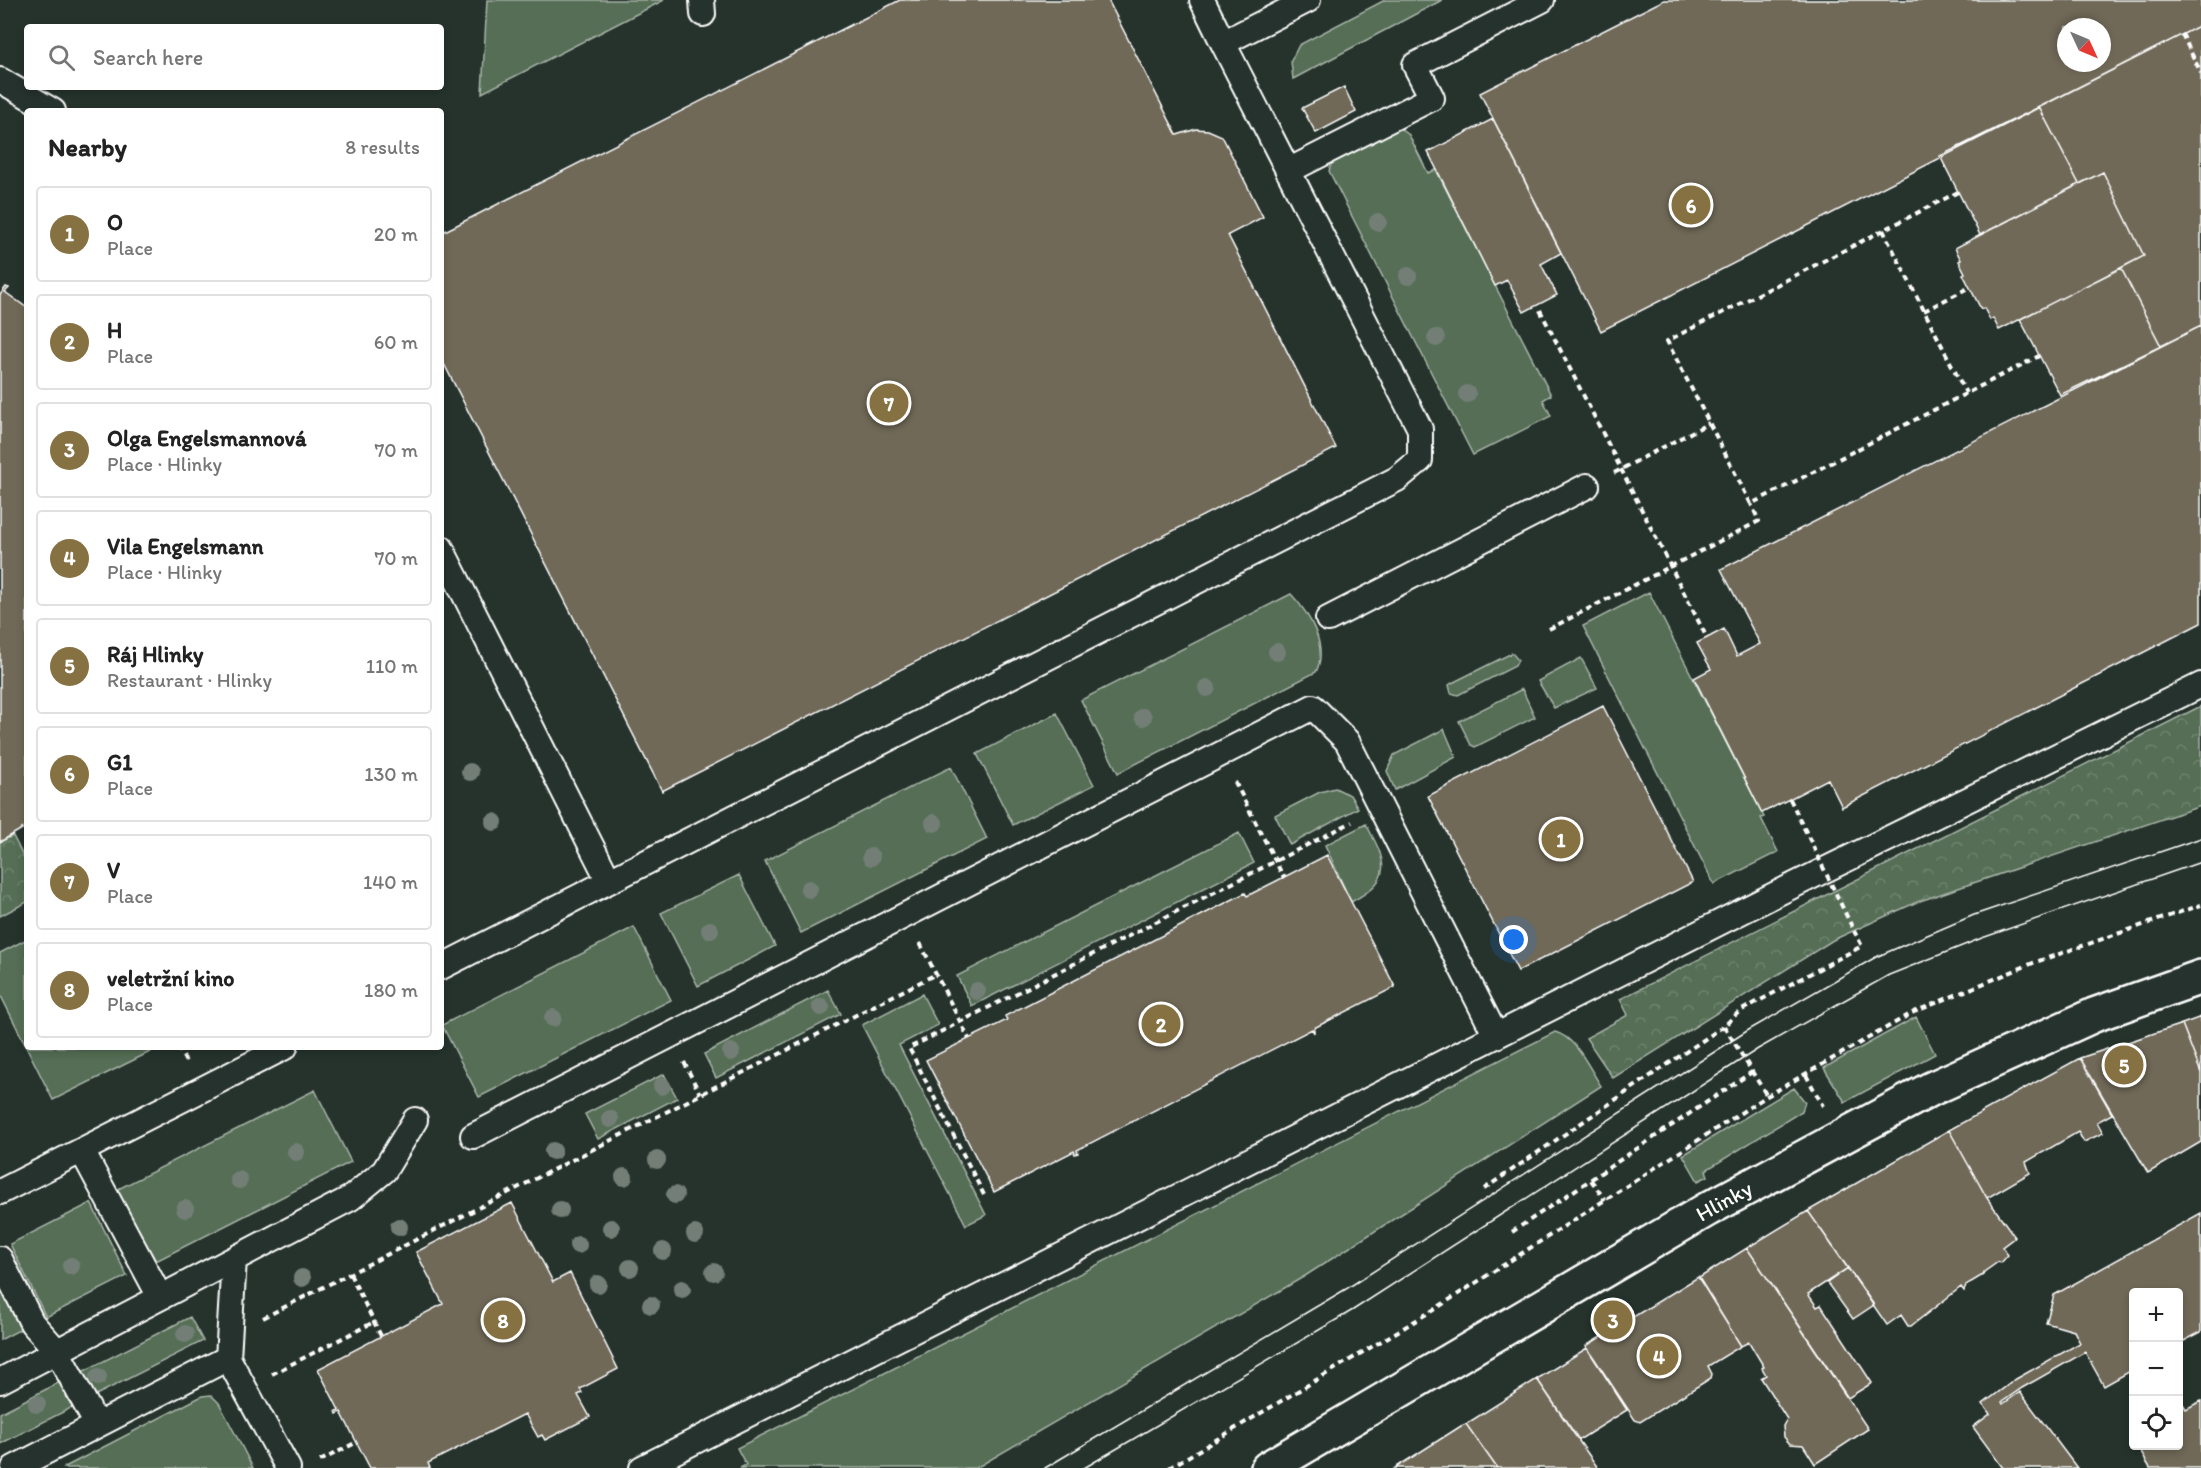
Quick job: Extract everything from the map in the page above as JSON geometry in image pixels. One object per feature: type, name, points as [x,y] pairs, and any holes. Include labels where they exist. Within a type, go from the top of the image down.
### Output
[{"type":"street","name":"Hlinky","points":[[1268,1468],[1717,1204],[1921,1094],[2094,1015],[2201,977]]},
{"type":"lane","points":[[444,965],[1397,479],[1420,460],[1420,429],[1202,0]]},
{"type":"lane","points":[[1224,43],[1308,0]]},
{"type":"lane","points":[[1288,171],[1432,98],[1415,65],[1542,0]]},
{"type":"lane","points":[[0,80],[47,108]]},
{"type":"lane","points":[[1328,619],[1597,481]]},
{"type":"lane","points":[[444,554],[609,881]]},
{"type":"lane","points":[[642,1468],[1496,1036],[2201,685]]},
{"type":"lane","points":[[473,1136],[1313,707],[1347,741],[1496,1036]]},
{"type":"lane","points":[[0,1192],[279,1050]]},
{"type":"lane","points":[[0,1381],[351,1198],[384,1171],[415,1120]]},
{"type":"lane","points":[[82,1151],[160,1297]]},
{"type":"lane","points":[[0,1259],[32,1323],[57,1351],[97,1425]]},
{"type":"lane","points":[[234,1259],[228,1346],[245,1388],[288,1468]]},
{"type":"lane","points":[[14,1468],[97,1425],[228,1346]]},
{"type":"path","points":[[2182,34],[2201,73]]},
{"type":"path","points":[[1549,629],[1759,521],[1667,341],[1958,192]]},
{"type":"path","points":[[1882,230],[1966,393]]},
{"type":"path","points":[[1924,311],[1970,287]]},
{"type":"path","points":[[1540,310],[1707,638]]},
{"type":"path","points":[[1751,504],[2039,356]]},
{"type":"path","points":[[1597,481],[1709,423]]},
{"type":"path","points":[[1220,754],[1284,878]]},
{"type":"path","points":[[1484,1189],[1724,1026],[1740,1011],[1862,946],[1790,799]]},
{"type":"path","points":[[984,1195],[909,1048],[1380,807]]},
{"type":"path","points":[[1169,1468],[1435,1309],[1767,1096],[1914,1012],[2033,963],[2201,905]]},
{"type":"path","points":[[905,915],[969,1039]]},
{"type":"path","points":[[228,1346],[350,1274],[936,974]]},
{"type":"path","points":[[1724,1026],[1767,1096]]},
{"type":"path","points":[[1512,1232],[1752,1072]]},
{"type":"path","points":[[1591,1180],[1605,1200]]},
{"type":"path","points":[[350,1274],[381,1336]]},
{"type":"path","points":[[245,1388],[374,1322]]},
{"type":"path","points":[[333,1454],[357,1442]]},
{"type":"green space","points":[[487,0],[664,0],[482,93]]},
{"type":"green space","points":[[1385,0],[1442,0],[1293,79],[1291,61],[1299,45]]},
{"type":"green space","points":[[1400,128],[1409,135],[1428,173],[1436,170],[1551,395],[1543,400],[1551,416],[1473,455],[1329,171],[1332,161]]},
{"type":"green space","points":[[1649,592],[1764,817],[1761,818],[1778,852],[1714,884],[1583,626]]},
{"type":"green space","points":[[1291,594],[1310,620],[1319,641],[1320,652],[1316,672],[1118,773],[1081,700]]},
{"type":"green space","points":[[1512,653],[1518,660],[1515,666],[1458,695],[1451,693],[1449,685],[1452,683]]},
{"type":"green space","points":[[1581,658],[1597,688],[1554,708],[1538,681]]},
{"type":"green space","points":[[1522,689],[1535,717],[1475,747],[1471,745],[1459,721]]},
{"type":"green space","points":[[2201,706],[2201,806],[1917,902],[1833,940],[1613,1078],[1586,1038],[1628,1015],[1620,999]]},
{"type":"green space","points":[[1057,713],[1094,785],[1013,825],[977,754]]},
{"type":"green space","points":[[1444,729],[1456,757],[1395,790],[1387,771],[1394,755]]},
{"type":"green space","points":[[951,767],[987,839],[801,933],[765,861]]},
{"type":"green space","points":[[1335,788],[1350,795],[1358,808],[1290,845],[1275,815],[1320,792]]},
{"type":"green space","points":[[1366,824],[1382,859],[1382,868],[1375,885],[1351,902],[1325,845]]},
{"type":"green space","points":[[1239,833],[1254,863],[972,1006],[957,976]]},
{"type":"green space","points":[[13,836],[24,858],[24,904],[0,916],[0,842]]},
{"type":"green space","points":[[739,875],[775,946],[698,986],[661,913]]},
{"type":"green space","points":[[634,927],[671,1000],[479,1097],[444,1029],[444,1024]]},
{"type":"green space","points":[[24,941],[24,1042],[0,994],[0,953]]},
{"type":"green space","points":[[828,990],[841,1014],[716,1078],[704,1054]]},
{"type":"green space","points":[[922,994],[938,1025],[899,1045],[986,1215],[966,1225],[862,1025]]},
{"type":"green space","points":[[1916,1017],[1935,1054],[1845,1102],[1824,1068]]},
{"type":"green space","points":[[1555,1032],[1570,1040],[1576,1047],[1601,1086],[1305,1276],[976,1468],[740,1468],[746,1465],[737,1448]]},
{"type":"green space","points":[[28,1050],[154,1050],[53,1100]]},
{"type":"green space","points":[[664,1074],[677,1098],[598,1139],[585,1114]]},
{"type":"green space","points":[[1794,1088],[1805,1102],[1802,1111],[1706,1170],[1708,1176],[1698,1181],[1683,1155]]},
{"type":"green space","points":[[315,1090],[351,1162],[152,1263],[116,1190]]},
{"type":"green space","points":[[91,1203],[127,1276],[46,1317],[10,1244]]},
{"type":"green space","points":[[0,1288],[21,1329],[0,1340]]},
{"type":"green space","points":[[190,1317],[203,1341],[94,1396],[82,1372]]},
{"type":"green space","points":[[60,1382],[73,1407],[0,1444],[0,1413]]},
{"type":"green space","points":[[211,1395],[219,1403],[253,1468],[63,1468],[202,1396]]},
{"type":"building","points":[[900,0],[1108,0],[1177,135],[1196,129],[1208,130],[1222,136],[1263,217],[1228,235],[1336,448],[662,791],[444,364],[444,231]]},
{"type":"building","points":[[1664,0],[2201,0],[2201,25],[2111,71],[2111,18],[2057,18],[2057,72],[2109,72],[1601,331],[1480,93]]},
{"type":"building","points":[[2201,25],[2201,326],[2161,346],[2121,268],[2144,256],[2103,172],[2079,184],[2039,107]]},
{"type":"building","points":[[1344,87],[1356,112],[1316,133],[1302,108]]},
{"type":"building","points":[[2039,107],[2079,184],[1980,235],[1940,156]]},
{"type":"building","points":[[1493,119],[1561,253],[1541,264],[1557,295],[1524,312],[1507,280],[1495,286],[1428,152]]},
{"type":"building","points":[[2103,172],[2144,256],[1999,330],[1993,318],[1990,320],[1984,308],[1981,309],[1963,274],[1965,273],[1959,261],[1961,260],[1955,248]]},
{"type":"building","points":[[2121,268],[2161,346],[2060,395],[2020,319]]},
{"type":"building","points":[[6,287],[9,288],[5,292],[24,306],[24,828],[0,842],[0,295]]},
{"type":"building","points":[[2201,326],[2201,623],[1842,807],[1828,779],[1762,813],[1694,678],[1711,669],[1697,643],[1724,629],[1737,656],[1760,644],[1721,569]]},
{"type":"building","points":[[1603,706],[1693,882],[1518,971],[1428,796]]},
{"type":"building","points":[[1327,855],[1395,987],[1314,1028],[1314,1033],[1312,1029],[1077,1150],[1078,1153],[1075,1154],[1074,1151],[994,1192],[926,1060],[1007,1020],[1005,1016],[1245,893],[1247,896]]},
{"type":"building","points":[[2201,1017],[2201,1073],[2182,1024]]},
{"type":"building","points":[[2182,1024],[2201,1073],[2201,1142],[2148,1173],[2080,1058]]},
{"type":"building","points":[[2080,1058],[2112,1114],[2097,1122],[2103,1133],[2084,1142],[2078,1132],[2026,1162],[2030,1173],[1987,1198],[1949,1130]]},
{"type":"building","points":[[1949,1130],[1987,1198],[2015,1237],[2002,1247],[2008,1255],[2001,1263],[1998,1262],[1983,1275],[1966,1285],[1964,1291],[1961,1287],[1911,1326],[1908,1326],[1901,1315],[1887,1325],[1808,1211]]},
{"type":"building","points":[[512,1203],[553,1282],[570,1273],[618,1369],[580,1389],[582,1393],[578,1395],[590,1417],[545,1440],[542,1435],[538,1437],[525,1414],[428,1463],[430,1468],[370,1468],[341,1412],[337,1414],[336,1411],[339,1410],[318,1369],[443,1304],[416,1252]]},
{"type":"building","points":[[1808,1211],[1848,1268],[1808,1294],[1817,1307],[1821,1305],[1872,1383],[1848,1398],[1747,1248]]},
{"type":"building","points":[[2201,1213],[2201,1332],[2183,1341],[2183,1288],[2129,1288],[2129,1372],[2104,1386],[2085,1352],[2002,1402],[2003,1404],[2020,1392],[2077,1468],[2003,1468],[1973,1427],[1990,1414],[1983,1404],[2016,1379],[2080,1343],[2074,1331],[2046,1323],[2054,1295]]},
{"type":"building","points":[[1747,1248],[1868,1429],[1815,1464],[1803,1445],[1790,1444],[1784,1437],[1783,1426],[1787,1419],[1761,1378],[1766,1375],[1762,1368],[1764,1367],[1749,1342],[1741,1346],[1699,1278]]},
{"type":"building","points":[[1848,1268],[1874,1305],[1853,1319],[1827,1283]]},
{"type":"building","points":[[1698,1277],[1741,1346],[1708,1366],[1712,1374],[1711,1378],[1640,1422],[1635,1420],[1586,1346]]},
{"type":"building","points":[[1587,1348],[1627,1410],[1579,1440],[1537,1379]]},
{"type":"building","points":[[1537,1379],[1598,1468],[1497,1468],[1466,1424]]},
{"type":"building","points":[[2201,1401],[2201,1468],[2150,1468],[2139,1450],[2183,1450],[2183,1404],[2186,1409]]},
{"type":"building","points":[[1466,1424],[1497,1468],[1395,1468],[1461,1426]]},
{"type":"tram line","points":[[1045,1468],[1346,1289],[1747,1031],[1876,957],[1974,915],[2201,838]]},
{"type":"tram line","points":[[1084,1468],[1353,1310],[1758,1049],[1889,975],[1982,938],[2201,862]]},
{"type":"place","name":"G1","points":[[1691,205]]},
{"type":"place","name":"V","points":[[889,403]]},
{"type":"place","name":"O","points":[[1561,839]]},
{"type":"place","name":"H","points":[[1161,1024]]},
{"type":"place","name":"Ráj Hlinky","points":[[2124,1065]]},
{"type":"place","name":"veletržní kino","points":[[503,1320]]},
{"type":"place","name":"Olga Engelsmannová","points":[[1613,1320]]},
{"type":"place","name":"Vila Engelsmann","points":[[1659,1356]]}]
